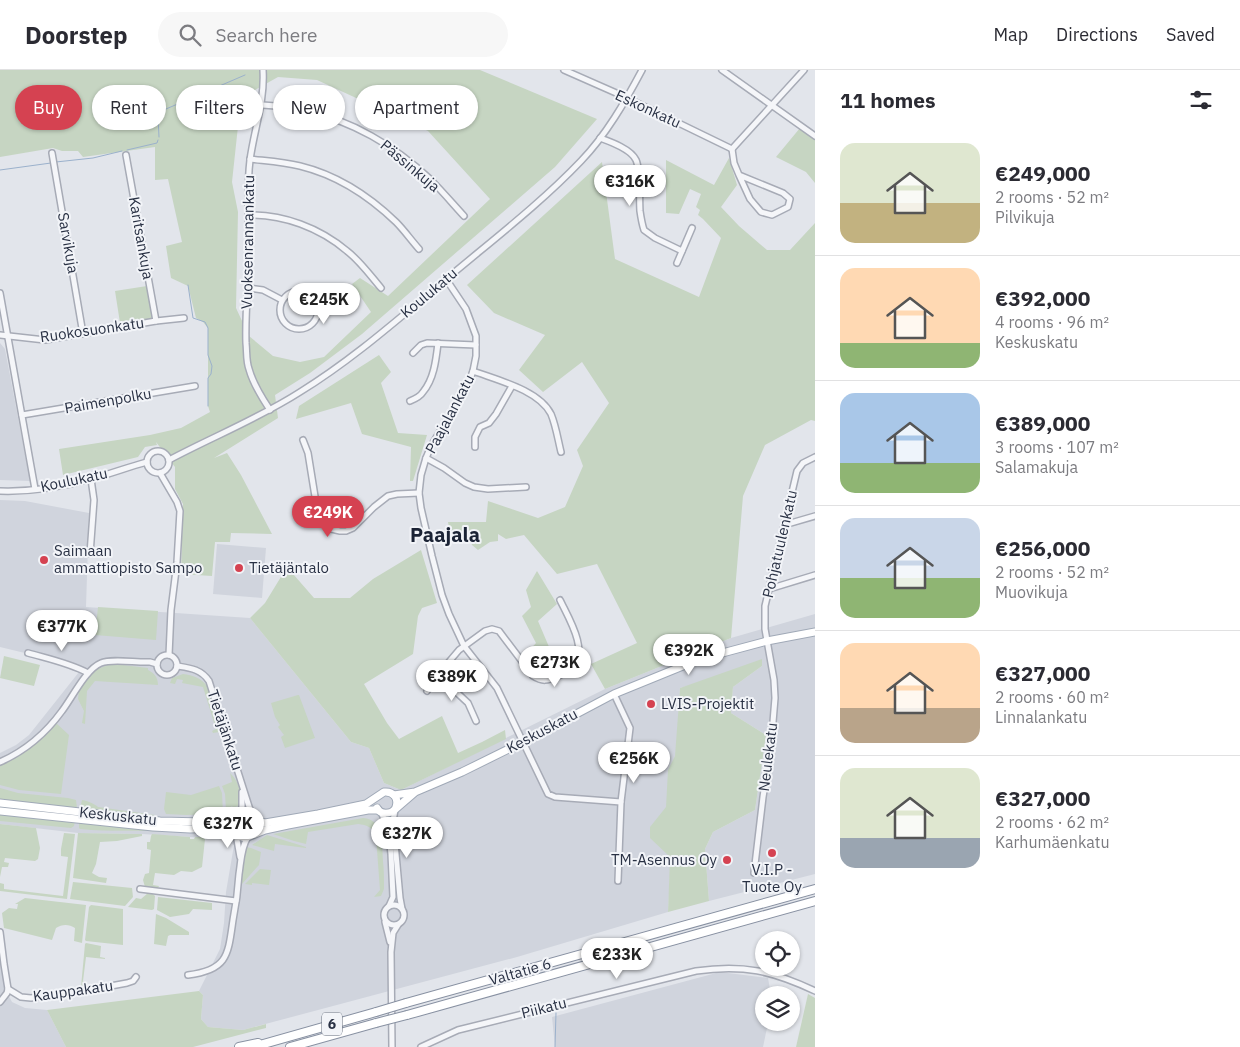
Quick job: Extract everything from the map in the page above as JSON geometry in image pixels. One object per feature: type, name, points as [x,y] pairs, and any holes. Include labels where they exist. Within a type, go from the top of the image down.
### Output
[{"type":"highway","name":"Valtatie 6","points":[[253,1047],[815,890]]},
{"type":"highway","name":"Valtatie 6","points":[[290,1047],[815,902]]},
{"type":"highway","points":[[239,1047],[287,1037]]},
{"type":"main road","name":"Keskuskatu","points":[[394,795],[415,792],[462,772],[614,694],[700,660],[767,641],[815,632]]},
{"type":"main road","points":[[384,792],[391,792],[397,801],[396,808],[389,813],[368,810],[288,825],[241,837],[235,833],[233,823],[238,816],[246,814],[254,819],[265,823],[318,814],[366,804],[384,792]]},
{"type":"main road","name":"Keskuskatu","points":[[396,808],[415,792]]},
{"type":"main road","points":[[378,796],[375,803],[380,811]]},
{"type":"main road","name":"Keskuskatu","points":[[0,803],[160,821],[204,822],[225,820],[238,816]]},
{"type":"main road","name":"Keskuskatu","points":[[0,811],[153,827],[225,828],[235,833]]},
{"type":"main road","points":[[251,835],[256,829],[254,819]]},
{"type":"street","name":"Vuoksenrannankatu","points":[[263,70],[263,94]]},
{"type":"street","name":"Eskonkatu","points":[[564,70],[732,149]]},
{"type":"street","name":"Koulukatu","points":[[169,460],[270,410],[299,393],[368,344],[529,210],[581,161],[600,138],[642,70]]},
{"type":"street","points":[[722,70],[815,136]]},
{"type":"street","points":[[739,175],[783,193],[790,199],[788,206],[772,215],[761,212],[750,199],[739,175],[734,163],[732,149],[804,70]]},
{"type":"street","name":"Pässinkuja","points":[[263,105],[316,113],[342,122],[388,145],[430,179],[464,216]]},
{"type":"street","name":"Vuoksenrannankatu","points":[[256,130],[250,159],[247,358],[249,369],[270,410]]},
{"type":"street","points":[[600,138],[617,145],[636,159],[640,214],[644,230],[654,238],[682,251]]},
{"type":"street","name":"Sarvikuja","points":[[52,153],[84,334]]},
{"type":"street","name":"Karitsankuja","points":[[126,155],[156,321]]},
{"type":"street","points":[[250,159],[300,166],[347,184],[372,201],[397,223],[419,249]]},
{"type":"street","points":[[248,215],[278,217],[314,230],[347,251],[358,261],[380,288]]},
{"type":"street","points":[[677,263],[692,228]]},
{"type":"street","name":"Paajalankatu","points":[[446,279],[466,309],[476,336],[476,356],[467,387],[431,446],[421,475],[419,493],[442,595],[464,646],[497,688],[548,794],[555,797],[621,802]]},
{"type":"street","points":[[248,288],[263,290],[282,300]]},
{"type":"street","points":[[293,292],[307,292],[316,302],[318,314],[315,320],[305,328],[292,328],[282,320],[280,307],[282,300],[286,295],[293,292]]},
{"type":"street","points":[[0,293],[34,489]]},
{"type":"street","name":"Ruokosuonkatu","points":[[0,335],[45,340],[184,318]]},
{"type":"street","points":[[414,353],[421,344],[427,343],[476,345]]},
{"type":"street","points":[[410,401],[423,393],[431,379],[438,343]]},
{"type":"street","points":[[473,371],[531,394],[546,407],[551,416],[561,452]]},
{"type":"street","name":"Paimenpolku","points":[[22,415],[195,386]]},
{"type":"street","points":[[475,447],[475,437],[480,427],[489,423],[512,386]]},
{"type":"street","points":[[303,440],[308,453],[318,515],[328,528],[346,531],[353,528],[374,506],[388,496],[419,493]]},
{"type":"street","points":[[159,451],[165,454],[169,460],[168,467],[160,473],[151,471],[147,466],[149,456],[159,451]]},
{"type":"street","name":"Pohjatuulenkatu","points":[[767,641],[765,606],[797,471],[803,464],[815,457]]},
{"type":"street","points":[[426,458],[474,487],[488,489],[526,487]]},
{"type":"street","name":"Koulukatu","points":[[0,491],[54,487],[91,479],[147,462]]},
{"type":"street","points":[[160,473],[177,502],[180,511],[169,655]]},
{"type":"street","points":[[90,554],[94,500],[91,479]]},
{"type":"street","points":[[784,525],[815,516]]},
{"type":"street","points":[[769,589],[815,575]]},
{"type":"street","points":[[427,691],[449,661],[464,646],[485,630],[499,631],[533,676],[539,680],[547,681],[573,668],[578,657],[580,645],[560,600]]},
{"type":"street","name":"Neulekatu","points":[[754,873],[771,746],[774,698],[774,680],[767,641]]},
{"type":"street","points":[[28,653],[78,668],[88,673]]},
{"type":"street","points":[[169,655],[175,658],[177,666],[174,673],[166,676],[159,672],[157,664],[160,657],[169,655]]},
{"type":"street","points":[[2,762],[35,741],[61,712],[88,673],[102,662],[150,662],[157,664]]},
{"type":"street","name":"Tietäjänkatu","points":[[177,666],[197,670],[209,681],[254,819]]},
{"type":"street","points":[[438,675],[468,703],[476,721]]},
{"type":"street","points":[[614,694],[630,728],[621,802],[618,881]]},
{"type":"street","name":"Tietäjänkatu","points":[[238,816],[242,807],[242,787]]},
{"type":"street","points":[[392,1047],[391,945],[393,933],[404,916],[400,898],[393,828],[393,817],[396,808]]},
{"type":"street","points":[[380,811],[388,828],[392,861],[393,897],[383,914],[391,945]]},
{"type":"street","points":[[235,833],[241,860]]},
{"type":"street","points":[[188,975],[202,973],[214,968],[222,962],[226,955],[230,945],[241,860],[245,842],[251,835]]},
{"type":"street","points":[[140,889],[236,901]]},
{"type":"street","points":[[389,906],[396,905],[402,909]]},
{"type":"street","points":[[385,922],[392,926],[398,925]]},
{"type":"street","points":[[0,932],[8,989],[0,1002]]},
{"type":"street","name":"Piikatu","points":[[421,1047],[458,1030],[714,968],[744,968],[769,973],[815,991]]},
{"type":"street","name":"Kauppakatu","points":[[8,989],[21,997],[31,998],[127,983],[133,981],[136,977]]},
{"type":"shaded area","points":[[0,343],[5,349],[30,481],[0,480]]},
{"type":"shaded area","points":[[0,500],[25,501],[89,513],[86,607],[250,618],[351,742],[369,748],[384,783],[401,790],[605,689],[731,638],[815,614],[815,874],[709,901],[705,849],[713,832],[755,810],[766,735],[731,713],[733,687],[762,666],[680,688],[668,912],[517,957],[243,1030],[208,1027],[201,1019],[203,995],[199,991],[220,949],[226,892],[234,845],[222,839],[142,834],[78,833],[0,824],[0,753],[16,745],[29,735],[83,667],[0,647]]},
{"type":"shaded area","name":"Saimaan ammattiopisto Sampo","points":[[217,544],[266,548],[262,598],[213,594]]},
{"type":"shaded area","points":[[0,954],[5,989],[12,1002],[25,1008],[47,1010],[66,1047],[0,1047]]},
{"type":"shaded area","points":[[720,972],[768,978],[769,986],[755,986],[755,1031],[766,1031],[763,1047],[555,1047],[552,1017]]},
{"type":"green space","points":[[0,70],[480,70],[597,119],[555,167],[362,334],[310,373],[275,395],[278,418],[214,458],[227,453],[241,475],[272,534],[231,533],[230,542],[215,542],[212,576],[181,574],[183,504],[175,489],[175,467],[156,442],[157,445],[145,447],[138,457],[63,475],[59,449],[150,435],[181,428],[210,412],[208,406],[208,328],[196,318],[188,286],[171,278],[166,246],[182,242],[168,179],[155,180],[155,147],[83,157],[78,151],[62,151],[53,148],[0,157]],"holes":[[[278,77],[317,80],[328,85],[345,85],[345,93],[355,97],[355,85],[478,85],[478,130],[426,130],[490,199],[388,296],[360,278],[352,284],[371,312],[324,357],[300,362],[273,356],[249,336],[236,308],[238,212],[232,182],[238,130],[176,130],[176,85],[263,85]]]},
{"type":"green space","points":[[800,128],[815,136],[815,183],[806,172],[776,157]]},
{"type":"green space","points":[[729,158],[737,185],[721,207],[739,226],[767,250],[790,250],[815,223],[815,421],[811,420],[765,445],[743,496],[731,638],[605,689],[591,664],[637,643],[597,564],[557,574],[524,535],[506,539],[498,534],[498,541],[490,542],[478,550],[472,545],[470,538],[452,543],[448,522],[486,522],[488,501],[538,518],[565,507],[583,466],[577,450],[609,403],[582,362],[543,392],[519,370],[545,335],[494,313],[467,285],[602,162],[615,259],[699,297],[721,238],[698,215],[700,210],[696,207],[701,194],[690,189],[679,214],[666,213],[666,160],[714,185]]},
{"type":"green space","points":[[147,286],[153,315],[150,320],[120,323],[115,291]]},
{"type":"green space","points":[[379,355],[391,372],[381,383],[398,433],[427,435],[413,481],[410,481],[411,447],[362,434],[351,403],[296,419],[299,406]]},
{"type":"green space","points":[[421,550],[437,603],[422,608],[418,616],[413,654],[364,684],[387,723],[399,739],[442,716],[458,753],[505,730],[506,739],[401,790],[384,783],[369,748],[351,742],[250,618],[265,603],[287,567],[314,598],[350,598],[373,579]]},
{"type":"green space","points":[[537,571],[557,604],[538,621],[558,668],[548,676],[538,673],[527,653],[536,643],[522,616],[531,607],[526,590]]},
{"type":"green space","points":[[98,607],[158,611],[156,640],[95,635]]},
{"type":"green space","points":[[4,656],[40,665],[34,686],[0,678]]},
{"type":"green space","points":[[762,659],[762,666],[733,687],[731,713],[766,735],[755,810],[713,832],[705,849],[709,901],[668,912],[670,857],[650,838],[650,827],[666,807],[668,770],[675,756],[680,688]]},
{"type":"green space","points":[[115,664],[148,668],[154,674],[158,685],[95,681],[87,691],[85,724],[82,723],[84,711],[78,699],[79,690],[94,671],[107,665]]},
{"type":"green space","points":[[183,674],[196,677],[207,686],[221,727],[219,732],[213,733],[212,731],[216,729],[203,687],[182,683],[183,680],[177,679],[175,684],[170,683],[172,678]]},
{"type":"green space","points":[[299,695],[315,738],[285,748],[281,737],[284,735],[278,727],[280,725],[275,717],[271,703]]},
{"type":"green space","points":[[56,723],[69,735],[61,794],[19,790],[0,785],[0,766],[32,747]]},
{"type":"green space","points":[[230,773],[238,784],[241,805],[233,808],[232,806],[229,810],[226,810],[225,794],[222,786],[232,782]]},
{"type":"green space","points":[[219,786],[222,793],[223,814],[166,814],[164,809],[166,792],[191,795]]},
{"type":"green space","points":[[0,788],[18,793],[76,800],[77,808],[80,808],[82,800],[84,800],[98,807],[155,815],[155,818],[0,801]]},
{"type":"green space","points":[[0,813],[170,830],[170,832],[80,829],[79,822],[75,821],[74,826],[71,828],[0,821]]},
{"type":"green space","points":[[363,818],[370,819],[375,823],[381,834],[384,889],[381,896],[374,897],[380,890],[376,837],[369,827],[358,824],[308,832],[306,844],[273,834]]},
{"type":"green space","points":[[0,824],[36,828],[40,848],[38,859],[35,861],[5,858],[4,862],[9,863],[8,867],[2,867],[0,877]]},
{"type":"green space","points":[[64,833],[75,834],[67,899],[0,891],[0,883],[4,884],[4,889],[63,896],[68,857],[61,856]]},
{"type":"green space","points":[[78,833],[142,834],[142,836],[100,842],[96,864],[92,873],[99,877],[107,878],[106,883],[73,878]]},
{"type":"green space","points":[[152,834],[190,837],[190,839],[202,837],[205,839],[202,867],[192,872],[181,871],[174,875],[155,873],[153,885],[159,886],[158,888],[145,887],[143,880],[145,874],[149,873],[151,850],[147,849],[147,842],[150,842]]},
{"type":"green space","points":[[267,835],[306,848],[275,844],[274,851],[252,845]]},
{"type":"green space","points":[[246,847],[261,852],[259,865],[241,884]]},
{"type":"green space","points":[[260,869],[271,870],[269,885],[245,884]]},
{"type":"green space","points":[[73,882],[132,888],[133,897],[125,906],[70,899]]},
{"type":"green space","points":[[148,893],[155,896],[154,909],[128,907],[136,898],[141,899]]},
{"type":"green space","points":[[158,897],[212,903],[212,910],[193,909],[189,914],[170,917],[157,910]]},
{"type":"green space","points":[[25,898],[86,905],[82,943],[74,941],[75,928],[68,925],[56,928],[52,940],[4,928],[2,913],[9,908],[17,909],[18,904],[15,904]]},
{"type":"green space","points":[[91,905],[123,909],[123,945],[85,940],[89,907]]},
{"type":"green space","points":[[156,914],[189,932],[189,935],[170,935],[168,936],[166,946],[154,944]]},
{"type":"green space","points":[[85,944],[101,946],[100,957],[105,959],[86,957],[83,981],[87,982],[86,986],[81,987]]},
{"type":"green space","points":[[199,991],[203,995],[201,1019],[208,1027],[243,1030],[266,1024],[266,1028],[193,1047],[66,1047],[47,1010]]},
{"type":"green space","points":[[808,994],[815,998],[815,1047],[796,1047]]},
{"type":"waterway","points":[[159,137],[159,112],[245,75]]},
{"type":"waterway","points":[[127,150],[157,143],[158,140]]},
{"type":"waterway","points":[[56,162],[93,158],[122,151]]},
{"type":"waterway","points":[[0,170],[51,163]]},
{"type":"waterway","points":[[188,285],[193,318],[205,322],[208,328],[208,355],[212,366],[211,374],[208,378],[208,406]]},
{"type":"waterway","points":[[555,1047],[556,1013]]},
{"type":"place","name":"Saimaan ammattiopisto Sampo","points":[[44,560]]},
{"type":"place","name":"Tietäjäntalo","points":[[239,568]]},
{"type":"place","name":"LVIS-Projektit","points":[[651,704]]},
{"type":"place","name":"V.I.P - Tuote Oy","points":[[772,853]]},
{"type":"place","name":"TM-Asennus Oy","points":[[727,860]]},
{"type":"district","name":"Paajala","points":[[445,535]]}]
